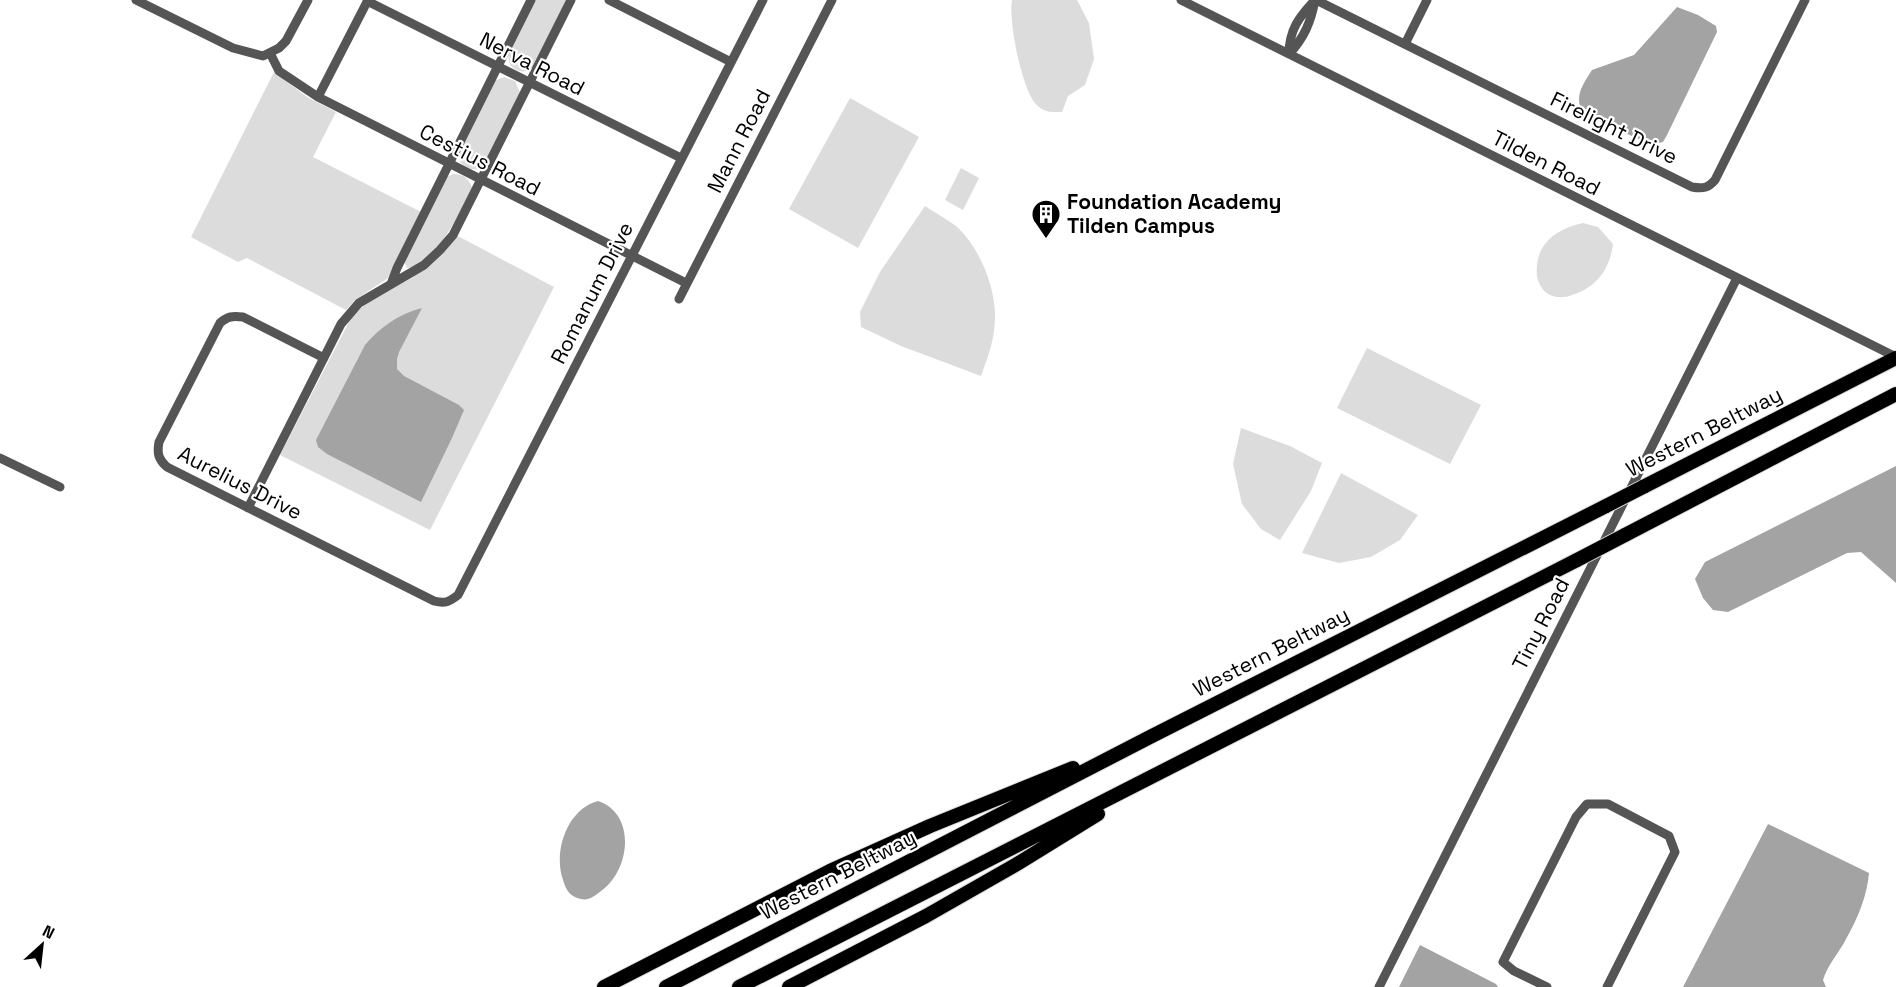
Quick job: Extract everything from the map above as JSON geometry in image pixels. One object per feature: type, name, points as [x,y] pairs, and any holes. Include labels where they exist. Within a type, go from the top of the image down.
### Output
[{"type":"highway","name":"Western Beltway","points":[[666,987],[1150,737],[1896,358]]},
{"type":"highway","points":[[739,987],[1179,764],[1896,394]]},
{"type":"highway","points":[[604,987],[860,858],[930,826],[1150,737]]},
{"type":"highway","points":[[789,987],[926,916],[1007,870],[1179,764]]},
{"type":"street","points":[[136,0],[233,48],[262,56],[279,48],[286,41],[308,0]]},
{"type":"street","points":[[392,284],[397,268],[531,0]]},
{"type":"street","points":[[248,508],[341,324],[359,303],[424,265],[440,250],[459,225],[571,0]]},
{"type":"street","points":[[609,0],[731,62]]},
{"type":"street","name":"Romanum Drive","points":[[450,601],[458,595],[763,0]]},
{"type":"street","name":"Mann Road","points":[[679,298],[832,0]]},
{"type":"street","name":"Tilden Road","points":[[1181,0],[1896,358]]},
{"type":"street","points":[[1289,54],[1289,38],[1301,15],[1316,0]]},
{"type":"street","points":[[1289,54],[1300,43],[1311,21],[1316,0]]},
{"type":"street","name":"Firelight Drive","points":[[1316,0],[1692,187],[1701,189],[1709,186],[1715,180],[1805,0]]},
{"type":"street","points":[[1405,44],[1427,0]]},
{"type":"street","points":[[318,97],[367,1]]},
{"type":"street","name":"Nerva Road","points":[[367,1],[681,158]]},
{"type":"street","points":[[1297,22],[1307,27]]},
{"type":"street","name":"Cestius Road","points":[[270,53],[279,71],[318,97],[686,283]]},
{"type":"street","name":"Tiny Road","points":[[1379,987],[1737,278]]},
{"type":"street","name":"Aurelius Drive","points":[[324,358],[243,317],[226,317],[220,323],[159,442],[157,451],[159,459],[166,467],[434,601],[443,603],[450,601]]},
{"type":"street","points":[[0,458],[60,487]]},
{"type":"street","points":[[1547,987],[1515,971],[1503,962],[1576,817],[1587,804],[1608,804],[1668,836],[1675,852],[1607,987]]},
{"type":"shaded area","points":[[534,0],[567,0],[534,66],[525,71],[519,71],[510,65],[508,55]]},
{"type":"shaded area","points":[[1012,0],[1077,0],[1089,23],[1094,59],[1085,85],[1068,96],[1062,112],[1042,109],[1036,104],[1026,85],[1017,54],[1012,23]]},
{"type":"shaded area","points":[[1677,7],[1698,15],[1716,26],[1717,32],[1663,142],[1655,143],[1636,138],[1580,106],[1580,92],[1592,70],[1634,55]]},
{"type":"shaded area","points":[[274,72],[307,97],[336,112],[313,157],[421,212],[388,278],[355,300],[346,310],[247,258],[238,262],[191,237]]},
{"type":"shaded area","points":[[504,77],[515,81],[520,92],[485,164],[476,169],[470,169],[461,163],[458,154],[494,81]]},
{"type":"shaded area","points":[[850,98],[919,137],[858,248],[789,209]]},
{"type":"shaded area","points":[[961,168],[979,178],[963,210],[945,200]]},
{"type":"shaded area","points":[[453,174],[465,177],[472,188],[454,223],[437,248],[418,265],[407,268],[404,262],[447,177]]},
{"type":"shaded area","points":[[925,206],[952,223],[964,234],[979,256],[989,281],[995,306],[995,325],[991,347],[981,376],[901,346],[861,327],[860,312],[880,272]]},
{"type":"shaded area","points":[[1583,223],[1598,227],[1613,244],[1609,262],[1595,282],[1581,292],[1567,297],[1547,294],[1538,279],[1537,265],[1543,247],[1555,234]]},
{"type":"shaded area","points":[[456,235],[554,287],[430,530],[280,455],[351,318],[364,305],[413,277]]},
{"type":"shaded area","points":[[422,308],[399,352],[397,369],[404,376],[459,405],[464,410],[421,502],[327,454],[318,447],[316,440],[365,345],[391,322]]},
{"type":"shaded area","points":[[1367,348],[1481,405],[1450,464],[1337,408]]},
{"type":"shaded area","points":[[1241,428],[1290,446],[1322,463],[1311,491],[1280,540],[1261,529],[1242,504],[1233,464]]},
{"type":"shaded area","points":[[1896,466],[1896,583],[1861,552],[1847,553],[1728,612],[1713,610],[1703,598],[1695,579],[1705,562]]},
{"type":"shaded area","points":[[1341,473],[1418,515],[1400,540],[1371,557],[1339,563],[1302,553]]},
{"type":"shaded area","points":[[598,801],[611,808],[619,818],[624,830],[623,857],[611,882],[601,891],[589,899],[577,898],[571,895],[564,884],[560,869],[562,845],[565,833],[578,813]]},
{"type":"shaded area","points":[[1768,824],[1869,873],[1858,915],[1825,974],[1823,980],[1826,987],[1683,987]]},
{"type":"shaded area","points":[[1420,945],[1496,984],[1498,987],[1399,987]]},
{"type":"place","name":"Foundation Academy Tilden Campus","points":[[1046,240]]}]
